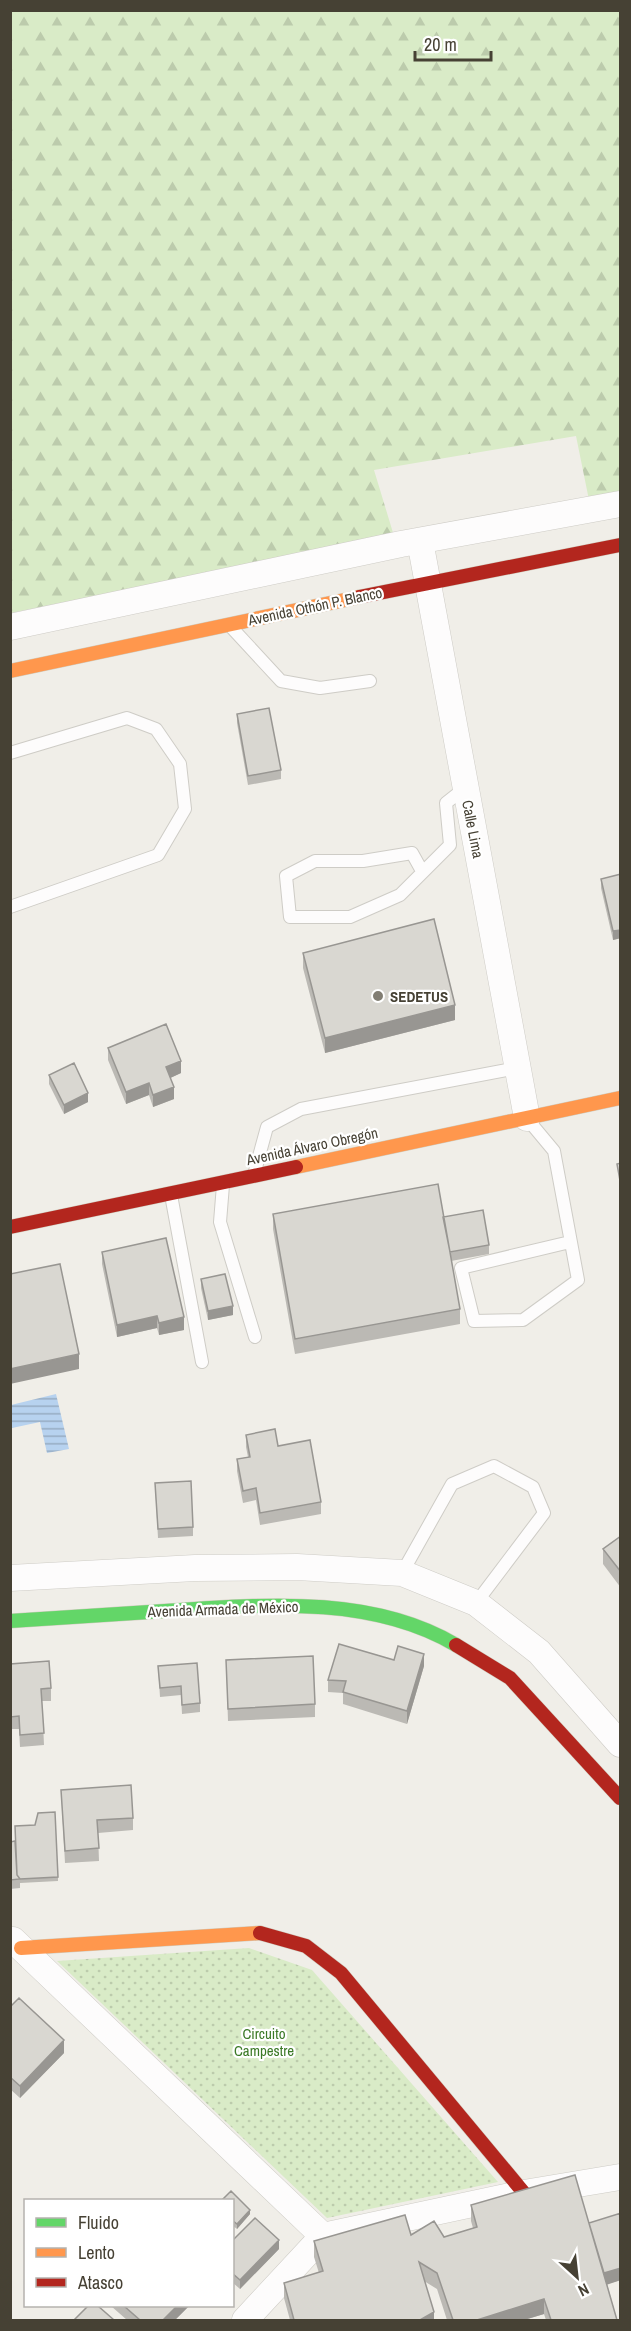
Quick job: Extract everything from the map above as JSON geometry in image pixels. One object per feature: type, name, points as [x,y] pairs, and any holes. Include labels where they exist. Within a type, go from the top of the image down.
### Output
[{"type":"street","points":[[10,627],[420,541],[621,504]]},
{"type":"street","name":"Calle Lima","points":[[420,541],[526,1118]]},
{"type":"street","name":"Avenida Othón P. Blanco","points":[[10,671],[427,583],[621,545]]},
{"type":"street","name":"Avenida Álvaro Obregón","points":[[10,1227],[621,1098]]},
{"type":"street","points":[[10,1578],[195,1568],[297,1567],[402,1573],[476,1603],[538,1652],[621,1744]]},
{"type":"street","name":"Avenida Armada de México","points":[[10,1620],[239,1606],[313,1606],[388,1617],[445,1639],[510,1678],[621,1798]]},
{"type":"street","points":[[16,1943],[256,1932],[306,1946],[341,1973],[524,2193]]},
{"type":"street","points":[[16,1943],[323,2236]]},
{"type":"street","points":[[245,2320],[323,2236],[524,2193],[621,2177]]},
{"type":"lane","points":[[230,625],[281,681],[320,688],[370,681]]},
{"type":"lane","points":[[10,753],[127,718],[156,729],[180,764],[185,809],[158,855],[10,907]]},
{"type":"lane","points":[[422,871],[412,853],[363,861],[315,861],[286,876],[290,918],[350,917],[400,896],[450,845],[446,803],[465,788]]},
{"type":"lane","points":[[254,1175],[267,1127],[301,1109],[517,1068]]},
{"type":"lane","points":[[526,1118],[554,1151],[578,1280],[523,1320],[474,1322],[461,1268],[570,1242]]},
{"type":"lane","points":[[223,1182],[220,1222],[255,1337]]},
{"type":"lane","points":[[170,1193],[202,1362]]},
{"type":"lane","points":[[402,1573],[452,1484],[494,1466],[533,1487],[544,1513],[476,1603]]},
{"type":"green space","points":[[11,11],[620,11],[620,499],[590,505],[576,436],[374,470],[394,536],[11,613]]},
{"type":"green space","name":"Circuito Campestre","points":[[249,1948],[312,1970],[498,2182],[327,2218],[57,1961]]},
{"type":"water","points":[[56,1394],[69,1449],[47,1453],[40,1422],[12,1428],[11,1405]]},
{"type":"building","points":[[269,708],[281,770],[248,776],[237,714]]},
{"type":"building","points":[[621,874],[621,930],[613,931],[601,879]]},
{"type":"building","points":[[434,919],[455,1005],[325,1038],[303,953]]},
{"type":"building","points":[[166,1024],[181,1061],[166,1067],[174,1087],[153,1095],[149,1083],[126,1092],[108,1048]]},
{"type":"building","points":[[74,1063],[88,1093],[64,1105],[49,1075]]},
{"type":"building","points":[[621,1163],[621,1186],[617,1164]]},
{"type":"building","points":[[438,1184],[460,1309],[295,1339],[273,1214]]},
{"type":"building","points":[[483,1210],[489,1245],[450,1252],[443,1217]]},
{"type":"building","points":[[166,1238],[184,1317],[159,1323],[157,1316],[117,1325],[102,1252]]},
{"type":"building","points":[[60,1264],[79,1354],[10,1369],[10,1274]]},
{"type":"building","points":[[225,1274],[233,1306],[208,1311],[201,1279]]},
{"type":"building","points":[[275,1429],[278,1446],[310,1440],[321,1502],[260,1513],[256,1488],[243,1491],[237,1459],[250,1457],[246,1435]]},
{"type":"building","points":[[191,1481],[193,1527],[158,1529],[155,1483]]},
{"type":"building","points":[[621,1536],[621,1572],[603,1549]]},
{"type":"building","points":[[339,1644],[394,1660],[398,1646],[424,1654],[407,1711],[343,1692],[346,1681],[328,1680]]},
{"type":"building","points":[[313,1656],[315,1704],[228,1709],[226,1660]]},
{"type":"building","points":[[49,1661],[51,1688],[41,1689],[44,1733],[20,1735],[19,1716],[10,1717],[10,1664]]},
{"type":"building","points":[[197,1663],[200,1703],[182,1705],[181,1686],[160,1688],[158,1666]]},
{"type":"building","points":[[131,1785],[133,1818],[97,1820],[99,1848],[65,1851],[61,1790]]},
{"type":"building","points":[[55,1812],[58,1877],[20,1879],[17,1875],[15,1826],[35,1825],[38,1813]]},
{"type":"building","points":[[15,1841],[17,1875],[20,1879],[10,1880],[10,1842]]},
{"type":"building","points":[[19,1998],[64,2040],[20,2086],[10,2077],[10,2007]]},
{"type":"building","points":[[575,2175],[617,2320],[551,2320],[544,2299],[477,2320],[453,2320],[437,2273],[419,2262],[434,2312],[420,2320],[294,2320],[284,2283],[323,2271],[314,2241],[405,2215],[411,2235],[434,2221],[444,2237],[477,2227],[471,2205]]},
{"type":"building","points":[[231,2191],[250,2210],[237,2224],[234,2222],[234,2199],[223,2199]]},
{"type":"building","points":[[621,2213],[621,2268],[604,2273],[589,2223]]},
{"type":"building","points":[[255,2218],[279,2240],[240,2280],[234,2275],[234,2239]]},
{"type":"building","points":[[87,2307],[99,2307],[114,2320],[74,2320]]},
{"type":"building","points":[[125,2307],[176,2307],[163,2320],[140,2320]]},
{"type":"traffic: fast","points":[[10,1621],[239,1607],[314,1607],[351,1610],[388,1617],[423,1629],[456,1645]]},
{"type":"traffic: slow","points":[[10,671],[359,597]]},
{"type":"traffic: slow","points":[[296,1167],[620,1098]]},
{"type":"traffic: slow","points":[[21,1948],[260,1933]]},
{"type":"traffic: jam","points":[[359,597],[620,545]]},
{"type":"traffic: jam","points":[[10,1227],[296,1167]]},
{"type":"traffic: jam","points":[[456,1645],[510,1678],[620,1798]]},
{"type":"traffic: jam","points":[[260,1933],[306,1946],[341,1973],[524,2193]]},
{"type":"place","name":"SEDETUS","points":[[378,996]]}]
